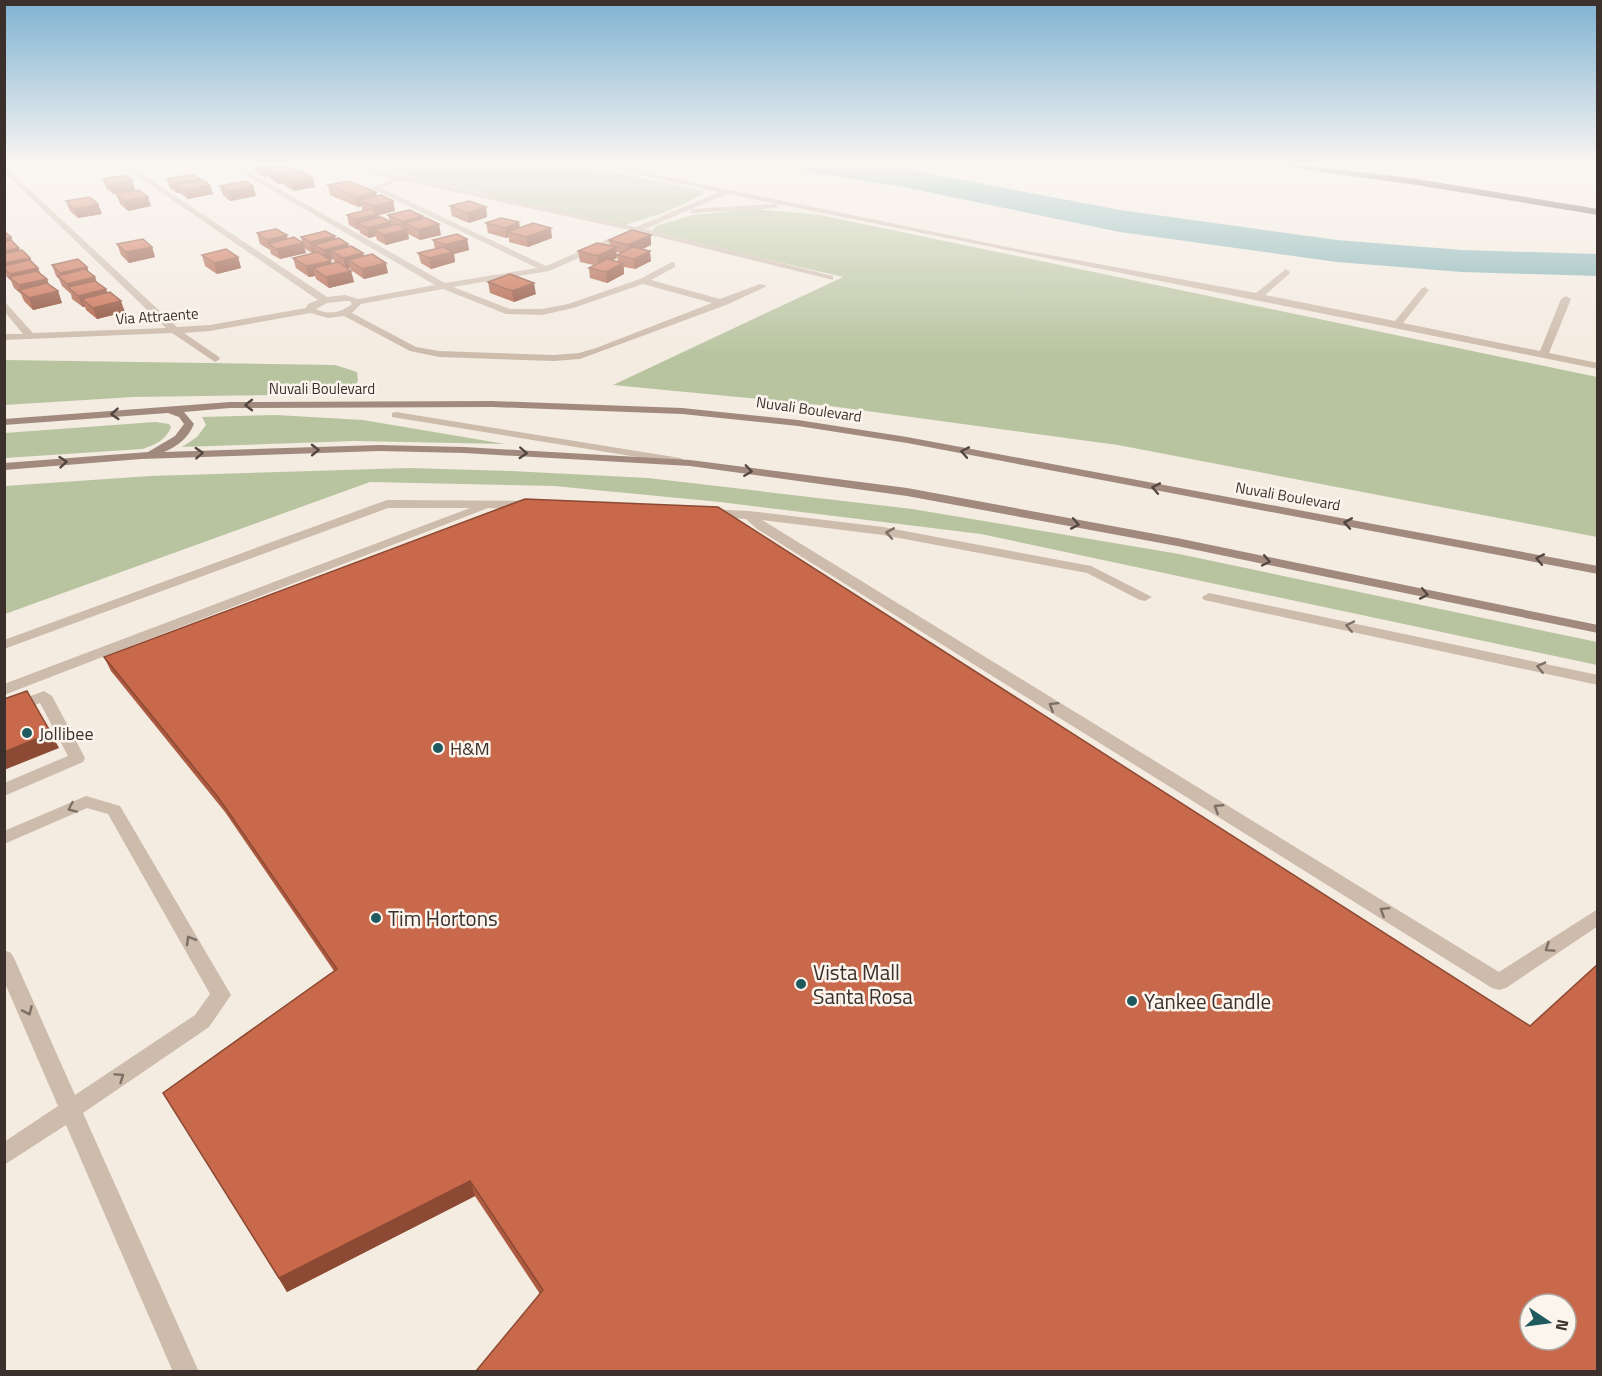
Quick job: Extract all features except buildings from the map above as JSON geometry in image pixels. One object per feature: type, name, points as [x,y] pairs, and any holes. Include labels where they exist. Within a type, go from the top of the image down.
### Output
[{"type":"main road","name":"Nuvali Boulevard","points":[[4,422],[230,405],[493,404],[639,409],[798,423],[918,442],[1598,570]]},
{"type":"main road","points":[[141,456],[166,447],[186,430],[189,424],[183,415],[168,410]]},
{"type":"main road","points":[[4,467],[141,456],[379,448],[464,450],[690,463],[918,494],[1177,543],[1598,629]]},
{"type":"street","points":[[67,228],[174,330],[215,359]]},
{"type":"street","points":[[218,228],[325,300]]},
{"type":"street","points":[[342,228],[443,286],[509,312],[542,312],[570,306],[643,281],[672,265]]},
{"type":"street","points":[[460,228],[546,269]]},
{"type":"street","points":[[629,228],[830,278]]},
{"type":"street","points":[[357,302],[355,308],[345,313],[327,315],[311,310],[312,306],[325,300],[345,298],[357,302],[546,269],[642,228]]},
{"type":"street","points":[[906,228],[1258,296],[1598,366]]},
{"type":"street","points":[[1258,296],[1286,272]]},
{"type":"street","points":[[643,281],[723,303]]},
{"type":"street","points":[[345,313],[413,349],[439,354],[554,358],[580,356],[599,350],[763,286]]},
{"type":"street","points":[[1397,325],[1425,290]]},
{"type":"street","points":[[1543,355],[1566,300]]},
{"type":"street","points":[[4,304],[30,336]]},
{"type":"street","name":"Via Attraente","points":[[4,337],[210,328],[311,310]]},
{"type":"street","points":[[396,415],[690,463]]},
{"type":"street","points":[[4,645],[387,504],[540,505]]},
{"type":"street","points":[[4,690],[491,504]]},
{"type":"street","points":[[691,512],[748,515],[883,531],[1091,570],[1145,597]]},
{"type":"street","points":[[748,515],[771,532],[1499,982],[1598,916]]},
{"type":"street","points":[[1209,597],[1598,680]]},
{"type":"street","points":[[4,712],[44,696],[77,759],[4,790]]},
{"type":"street","points":[[4,838],[86,802],[114,810],[221,995],[202,1021],[4,1155]]},
{"type":"street","points":[[4,958],[186,1371]]},
{"type":"green space","points":[[654,228],[883,228],[1597,377],[1597,537],[1118,445],[830,406],[613,385],[843,277],[652,231]]},
{"type":"green space","points":[[5,360],[335,365],[357,372],[358,381],[349,394],[133,397],[5,405]]},
{"type":"green space","points":[[276,415],[363,420],[505,444],[355,441],[182,447],[197,437],[206,425],[202,417]]},
{"type":"green space","points":[[155,422],[169,424],[171,427],[160,441],[142,449],[5,458],[5,433]]},
{"type":"green space","points":[[409,468],[648,478],[912,509],[1179,554],[1597,642],[1597,665],[981,534],[720,502],[554,486],[370,482],[5,614],[5,486],[150,476]]},
{"type":"waterway","points":[[1172,228],[1337,251],[1462,261],[1598,265]]},
{"type":"place","name":"Jollibee","points":[[27,733]]},
{"type":"place","name":"H&M","points":[[438,748]]},
{"type":"place","name":"Tim Hortons","points":[[376,918]]},
{"type":"place","name":"Vista Mall Santa Rosa","points":[[801,984]]},
{"type":"place","name":"Yankee Candle","points":[[1132,1001]]}]
